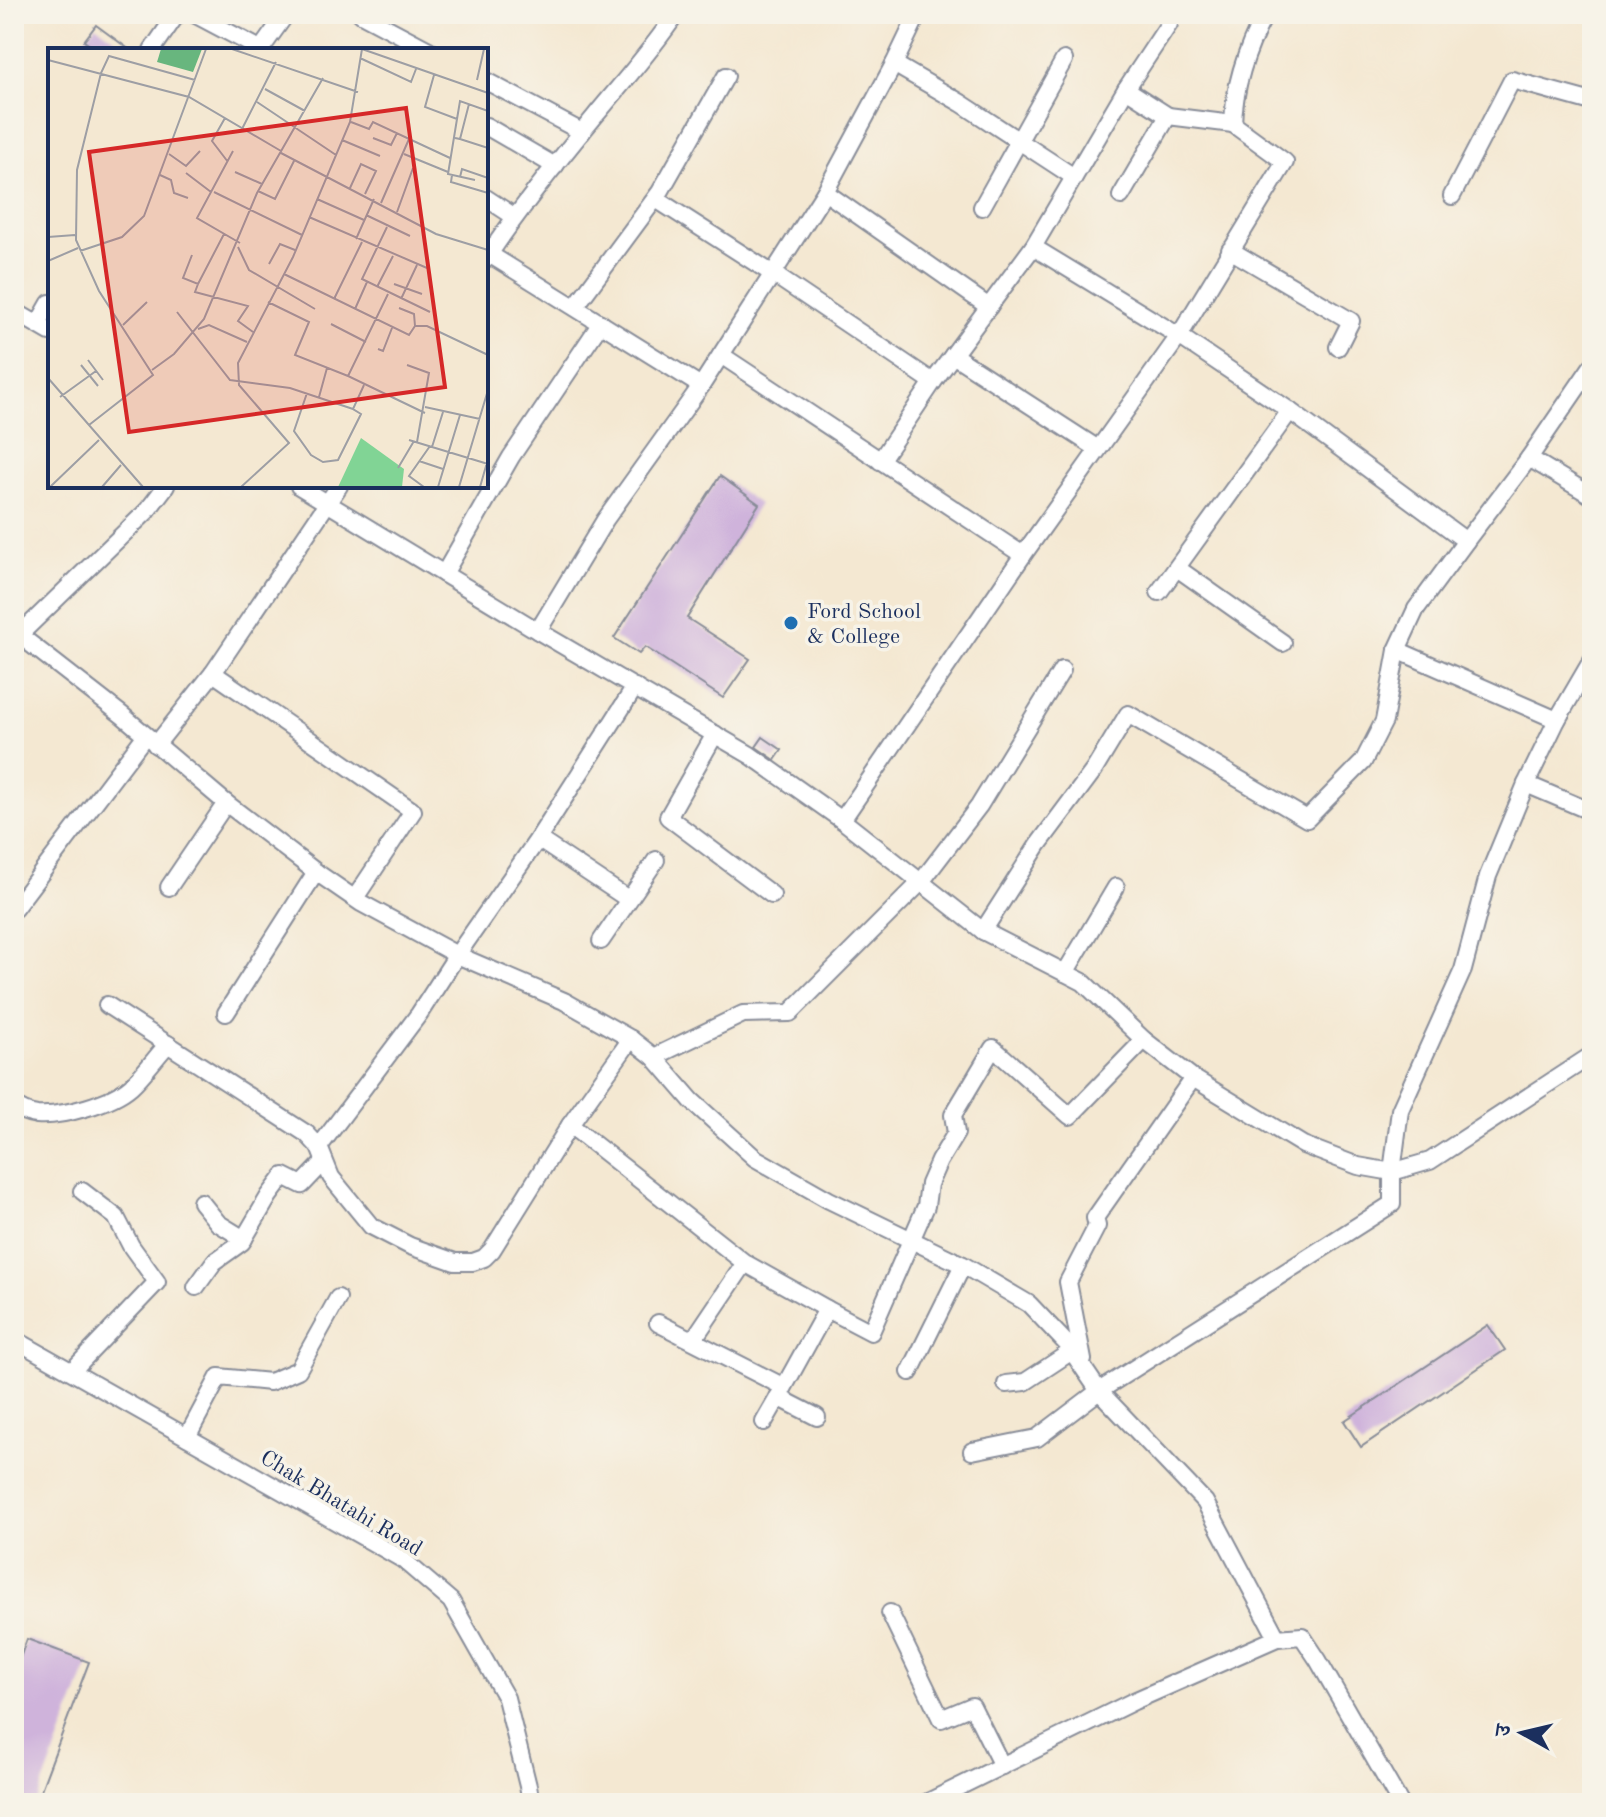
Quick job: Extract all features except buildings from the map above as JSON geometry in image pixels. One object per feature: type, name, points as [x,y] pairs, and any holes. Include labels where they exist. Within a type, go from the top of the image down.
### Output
[{"type":"street","points":[[153,48],[177,14]]},
{"type":"street","points":[[194,14],[258,48]]},
{"type":"street","points":[[263,48],[286,14]]},
{"type":"street","points":[[361,14],[425,48]]},
{"type":"street","points":[[676,14],[515,217],[488,256],[701,386]]},
{"type":"street","points":[[538,631],[605,520],[701,386],[825,192],[918,14]]},
{"type":"street","points":[[1233,124],[1239,80],[1265,14]]},
{"type":"street","points":[[880,461],[933,382],[1033,247],[1126,89],[1169,24]]},
{"type":"street","points":[[982,207],[1064,60]]},
{"type":"street","points":[[894,64],[961,103],[1074,177]]},
{"type":"street","points":[[575,307],[656,199],[726,76]]},
{"type":"street","points":[[1452,196],[1512,80],[1592,102]]},
{"type":"street","points":[[488,82],[582,132]]},
{"type":"street","points":[[842,820],[1023,555],[1179,336],[1285,162],[1233,124],[1168,116],[1126,89]]},
{"type":"street","points":[[1121,196],[1168,116]]},
{"type":"street","points":[[488,127],[555,166]]},
{"type":"street","points":[[825,192],[989,307]]},
{"type":"street","points":[[488,199],[515,217]]},
{"type":"street","points":[[656,199],[933,382]]},
{"type":"street","points":[[1033,247],[1179,336],[1290,411],[1466,541]]},
{"type":"street","points":[[1230,250],[1351,321],[1338,347]]},
{"type":"street","points":[[14,311],[44,328]]},
{"type":"street","points":[[444,574],[511,457],[601,323]]},
{"type":"street","points":[[721,355],[1023,555]]},
{"type":"street","points":[[953,355],[1098,449]]},
{"type":"street","points":[[983,931],[1038,845],[1094,770],[1128,714],[1307,819],[1363,762],[1384,721],[1397,650],[1416,609],[1529,458],[1592,366]]},
{"type":"street","points":[[1159,592],[1290,411]]},
{"type":"street","points":[[1529,458],[1592,496]]},
{"type":"street","points":[[164,488],[147,511],[16,635],[122,715],[226,803],[355,898],[457,955],[564,1001],[631,1039],[654,1057],[692,1101],[755,1158],[829,1200],[963,1265],[1029,1304],[1072,1351],[1099,1391],[1205,1502],[1277,1638]]},
{"type":"street","points":[[302,488],[750,755],[842,820],[983,931],[1083,982],[1144,1040],[1193,1078],[1303,1145],[1358,1166],[1392,1172],[1430,1161],[1592,1055]]},
{"type":"street","points":[[14,909],[150,740],[213,673],[338,488]]},
{"type":"street","points":[[1177,568],[1283,643]]},
{"type":"street","points":[[1397,650],[1557,720]]},
{"type":"street","points":[[972,1451],[1037,1438],[1099,1391],[1392,1204],[1392,1172],[1400,1110],[1463,970],[1488,876],[1526,784],[1557,720],[1592,660]]},
{"type":"street","points":[[654,1057],[743,1014],[790,1013],[921,882],[979,806],[1062,670]]},
{"type":"street","points":[[213,673],[413,811],[355,898]]},
{"type":"street","points":[[196,1287],[214,1262],[242,1242],[284,1176],[302,1185],[538,839],[635,687]]},
{"type":"street","points":[[715,734],[668,817],[772,895]]},
{"type":"street","points":[[1526,784],[1592,812]]},
{"type":"street","points":[[169,887],[226,803]]},
{"type":"street","points":[[538,839],[628,899]]},
{"type":"street","points":[[601,941],[656,860]]},
{"type":"street","points":[[226,1013],[316,872]]},
{"type":"street","points":[[1065,973],[1116,887]]},
{"type":"street","points":[[107,1005],[307,1134],[322,1155],[331,1177],[371,1226],[410,1246],[455,1262],[473,1262],[484,1258],[492,1250],[570,1125],[631,1039]]},
{"type":"street","points":[[570,1125],[745,1263],[871,1332],[926,1206],[929,1184],[956,1133],[953,1115],[993,1048],[1070,1116],[1144,1040]]},
{"type":"street","points":[[14,1105],[19,1110],[36,1115],[68,1112],[115,1098],[131,1086],[168,1044]]},
{"type":"street","points":[[1084,1369],[1068,1282],[1097,1226],[1095,1218],[1193,1078]]},
{"type":"street","points":[[72,1371],[157,1282],[131,1246],[116,1217],[82,1191]]},
{"type":"street","points":[[201,1202],[218,1223],[244,1239]]},
{"type":"street","points":[[693,1340],[745,1263]]},
{"type":"street","points":[[910,1372],[963,1265]]},
{"type":"street","points":[[187,1437],[219,1377],[270,1382],[298,1370],[338,1298]]},
{"type":"street","points":[[764,1422],[827,1309]]},
{"type":"street","points":[[658,1323],[781,1392],[817,1417]]},
{"type":"street","name":"Chak Bhatahi Road","points":[[14,1339],[402,1559],[451,1601],[506,1698],[531,1803]]},
{"type":"street","points":[[1006,1384],[1025,1382],[1072,1351]]},
{"type":"street","points":[[890,1613],[941,1719],[972,1706],[1002,1766]]},
{"type":"street","points":[[926,1803],[1134,1701],[1277,1638],[1302,1636],[1400,1803]]},
{"type":"place","name":"Ford School & College","points":[[791,623]]}]
